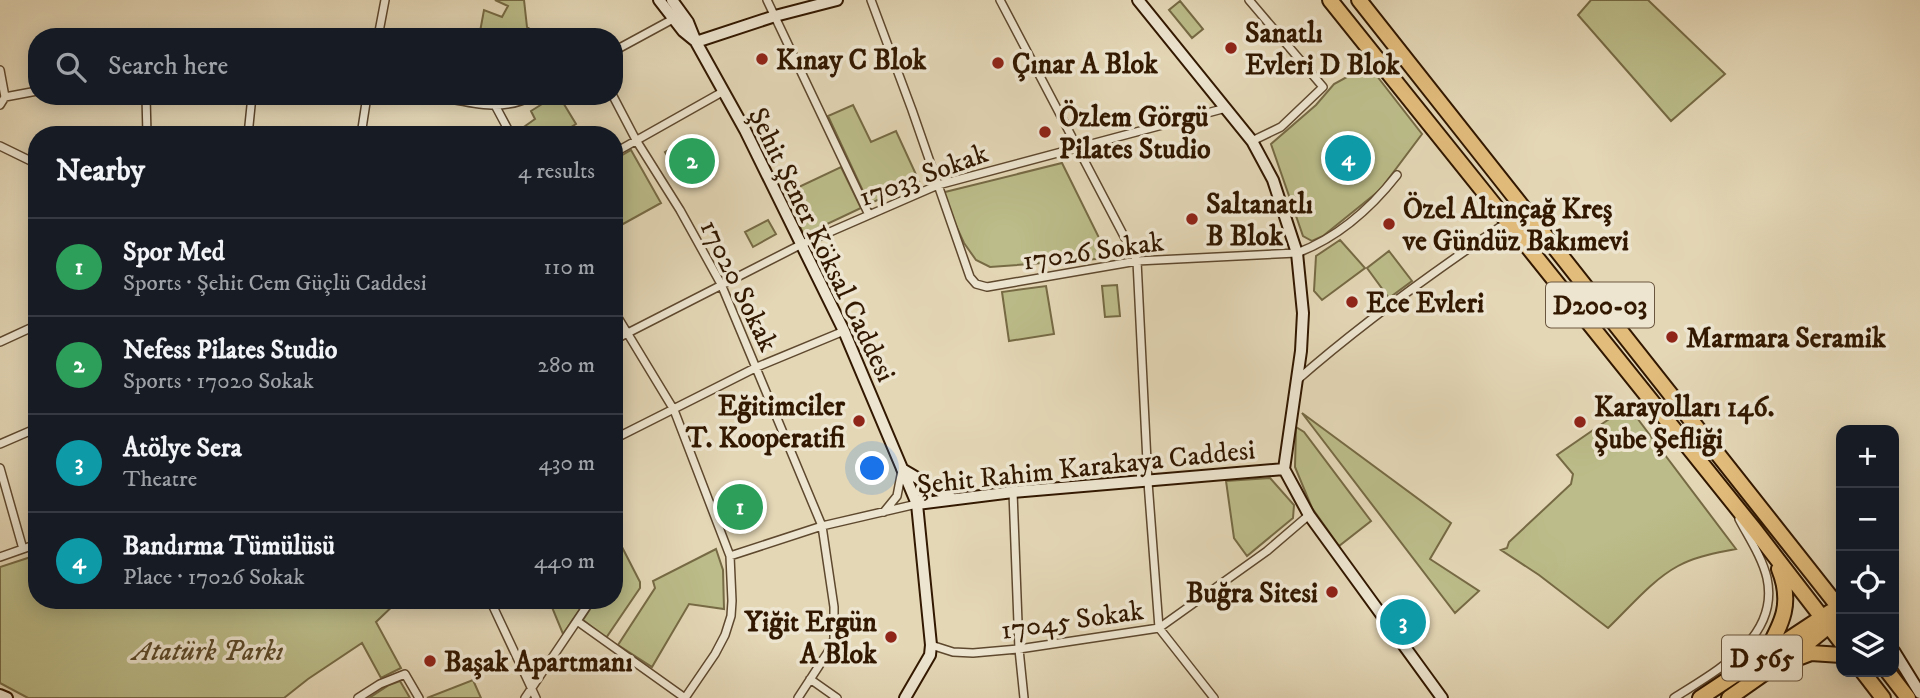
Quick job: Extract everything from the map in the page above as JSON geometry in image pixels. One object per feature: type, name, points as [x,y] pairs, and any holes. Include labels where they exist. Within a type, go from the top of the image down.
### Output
[{"type":"highway","points":[[1319,0],[1368,60],[1401,88]]},
{"type":"highway","name":"D200-03","points":[[1330,0],[1755,529],[1836,635]]},
{"type":"highway","name":"D200-03","points":[[1359,0],[1836,604]]},
{"type":"highway","points":[[1768,662],[1786,600],[1784,582],[1769,549]]},
{"type":"highway","name":"D 565","points":[[1700,698],[1768,662],[1836,614]]},
{"type":"highway","points":[[1768,662],[1811,653],[1836,655]]},
{"type":"highway","name":"D 565","points":[[1730,698],[1768,662]]},
{"type":"highway","points":[[1866,677],[1879,693]]},
{"type":"highway","points":[[1892,677],[1908,698]]},
{"type":"main road","name":"Şehit Şener Köksal Caddesi","points":[[659,0],[696,42]]},
{"type":"main road","name":"Şehit Şener Köksal Caddesi","points":[[673,0],[724,91],[844,331],[917,504],[931,645],[930,655],[905,698]]},
{"type":"main road","points":[[696,42],[775,16],[837,0]]},
{"type":"main road","points":[[1138,0],[1252,141],[1273,180],[1297,253],[1303,313],[1301,351],[1284,469],[1309,515],[1442,698]]},
{"type":"main road","points":[[902,469],[953,499]]},
{"type":"main road","name":"Şehit Rahim Karakaya Caddesi","points":[[917,504],[1013,492],[1284,469]]},
{"type":"main road","points":[[1755,529],[1815,601],[1824,608],[1836,609]]},
{"type":"main road","points":[[1899,659],[1920,693]]},
{"type":"main road","points":[[0,695],[7,698]]},
{"type":"street","points":[[380,28],[385,0]]},
{"type":"street","points":[[767,0],[869,215]]},
{"type":"street","points":[[871,0],[938,185]]},
{"type":"street","points":[[1000,0],[1137,261],[1148,482],[1159,628],[1214,698]]},
{"type":"street","points":[[1249,0],[1323,87],[1281,127],[1252,141]]},
{"type":"street","points":[[623,46],[673,19]]},
{"type":"street","points":[[0,70],[5,97],[0,105]]},
{"type":"street","points":[[623,148],[724,91]]},
{"type":"street","points":[[5,97],[28,93]]},
{"type":"street","points":[[146,105],[147,126]]},
{"type":"street","points":[[249,126],[251,105]]},
{"type":"street","points":[[363,126],[366,105]]},
{"type":"street","points":[[485,105],[506,105]]},
{"type":"street","name":"17020 Sokak","points":[[618,105],[721,284],[822,526],[835,626],[834,639],[798,698]]},
{"type":"street","points":[[496,107],[506,126]]},
{"type":"street","name":"17033 Sokak","points":[[623,336],[800,246],[938,185],[1226,108]]},
{"type":"street","points":[[0,146],[28,160]]},
{"type":"street","name":"17026 Sokak","points":[[938,185],[970,277],[976,284],[986,287],[1137,261],[1297,253],[1316,246],[1377,200],[1396,175]]},
{"type":"street","points":[[1296,381],[1346,337],[1500,227]]},
{"type":"street","points":[[577,621],[685,698],[725,635],[732,601],[730,556],[674,410],[623,326]]},
{"type":"street","points":[[0,342],[28,329]]},
{"type":"street","points":[[623,435],[757,367],[844,331]]},
{"type":"street","points":[[0,444],[28,432]]},
{"type":"street","points":[[0,468],[3,490],[23,549]]},
{"type":"street","points":[[884,512],[897,496],[902,469]]},
{"type":"street","points":[[1013,492],[1019,649],[1024,698]]},
{"type":"street","points":[[1674,698],[1719,669],[1749,643],[1760,628],[1766,611],[1768,586],[1764,569],[1728,496]]},
{"type":"street","name":"Şehit Rahim Karakaya Caddesi","points":[[730,556],[822,526],[917,504]]},
{"type":"street","name":"17045 Sokak","points":[[931,645],[953,652],[1019,649],[1159,628],[1258,557],[1309,515]]},
{"type":"street","points":[[0,557],[28,547]]},
{"type":"street","points":[[494,609],[536,698]]},
{"type":"street","points":[[525,698],[585,609]]},
{"type":"street","points":[[358,698],[380,684],[405,674],[419,698]]},
{"type":"street","points":[[810,680],[837,698]]},
{"type":"green space","points":[[495,0],[524,0],[528,28],[481,28],[484,10],[502,17],[508,6]]},
{"type":"green space","points":[[1591,0],[1648,0],[1725,74],[1671,121],[1578,15]]},
{"type":"green space","points":[[1180,1],[1203,29],[1192,38],[1169,10]]},
{"type":"green space","points":[[1359,53],[1422,134],[1380,190],[1323,236],[1312,241],[1303,236],[1271,144],[1316,105],[1334,84],[1356,72]]},
{"type":"green space","points":[[541,105],[564,105],[576,124],[525,126],[535,119],[531,111]]},
{"type":"green space","points":[[853,105],[871,142],[896,131],[919,181],[869,204],[828,116]]},
{"type":"green space","points":[[685,140],[692,152],[672,164],[665,152]]},
{"type":"green space","points":[[631,150],[661,203],[623,224],[623,155]]},
{"type":"green space","points":[[1062,163],[1109,258],[990,267],[976,260],[964,243],[941,193]]},
{"type":"green space","points":[[841,167],[861,208],[804,235],[784,194]]},
{"type":"green space","points":[[768,220],[776,234],[753,247],[745,232]]},
{"type":"green space","points":[[1340,240],[1365,268],[1322,300],[1314,291],[1316,256]]},
{"type":"green space","points":[[1389,251],[1412,281],[1389,298],[1367,268]]},
{"type":"green space","points":[[1117,285],[1120,316],[1105,317],[1102,286]]},
{"type":"green space","points":[[1046,286],[1054,334],[1009,341],[1002,292]]},
{"type":"green space","points":[[1628,406],[1736,549],[1692,560],[1668,572],[1608,628],[1539,575],[1501,550],[1507,548],[1509,542],[1571,484],[1573,474],[1557,455]]},
{"type":"green space","points":[[1302,413],[1451,523],[1430,559],[1479,591],[1455,613]]},
{"type":"green space","points":[[1296,427],[1304,432],[1371,521],[1339,546],[1312,508],[1295,467]]},
{"type":"green space","points":[[1270,478],[1294,505],[1293,518],[1247,556],[1234,538],[1226,481]]},
{"type":"green space","points":[[623,549],[640,582],[640,588],[606,638],[583,620],[590,609],[623,609]]},
{"type":"green space","points":[[716,549],[723,570],[724,609],[689,604],[652,667],[618,645],[655,588],[653,581]]},
{"type":"green space","name":"Atatürk Parkı","points":[[28,558],[28,609],[390,609],[376,622],[401,668],[381,678],[362,643],[284,698],[28,698],[0,683],[0,567]]},
{"type":"green space","points":[[553,609],[580,609],[563,634]]},
{"type":"green space","points":[[473,680],[481,698],[427,698]]},
{"type":"green space","points":[[400,681],[410,698],[369,698],[389,685]]},
{"type":"place","name":"Sanatlı Evleri D Blok","points":[[1231,48]]},
{"type":"place","name":"Kınay C Blok","points":[[762,59]]},
{"type":"place","name":"Çınar A Blok","points":[[998,63]]},
{"type":"place","name":"Özlem Görgü Pilates Studio","points":[[1045,132]]},
{"type":"place","name":"Bandırma Tümülüsü","points":[[1348,158]]},
{"type":"place","name":"Nefess Pilates Studio","points":[[692,161]]},
{"type":"place","name":"Saltanatlı B Blok","points":[[1192,219]]},
{"type":"place","name":"Özel Altınçağ Kreş ve Gündüz Bakımevi","points":[[1389,224]]},
{"type":"place","name":"Ece Evleri","points":[[1352,302]]},
{"type":"place","name":"Marmara Seramik","points":[[1672,337]]},
{"type":"place","name":"Eğitimciler T. Kooperatifi","points":[[859,421]]},
{"type":"place","name":"Karayolları 146. Şube Şefliği","points":[[1580,422]]},
{"type":"place","name":"Spor Med","points":[[740,507]]},
{"type":"place","name":"Buğra Sitesi","points":[[1332,592]]},
{"type":"place","name":"Atölye Sera","points":[[1403,622]]},
{"type":"place","name":"Yiğit Ergün A Blok","points":[[891,637]]},
{"type":"place","name":"Başak Apartmanı","points":[[430,661]]}]
